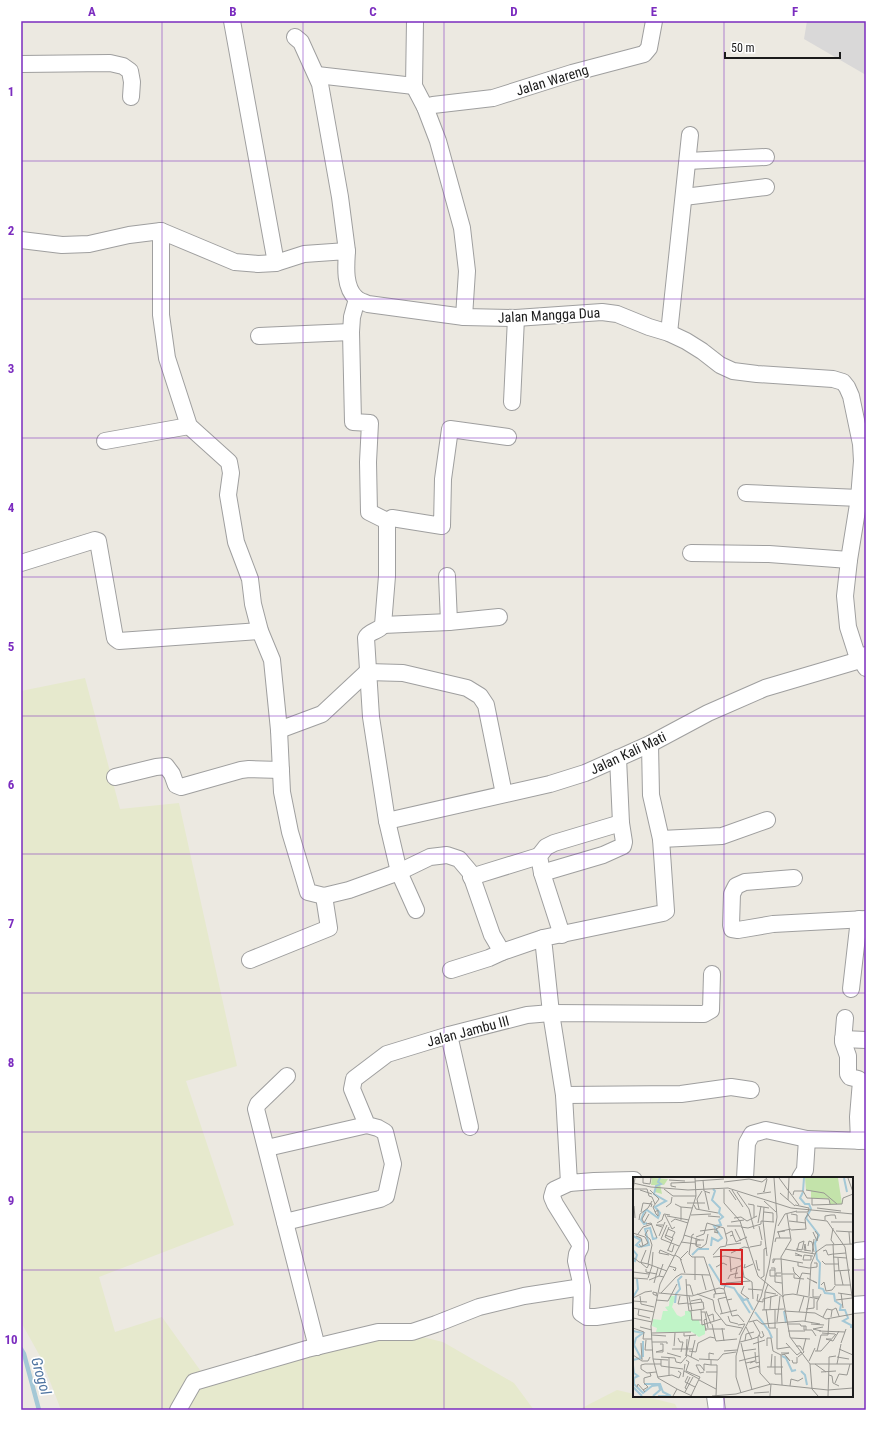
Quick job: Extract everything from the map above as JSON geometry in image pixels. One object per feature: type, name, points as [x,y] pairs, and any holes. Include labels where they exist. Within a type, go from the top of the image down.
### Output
[{"type":"street","points":[[232,21],[276,263]]},
{"type":"street","points":[[414,21],[414,86],[425,107],[438,141],[462,228],[467,271],[464,317]]},
{"type":"street","name":"Jalan Wareng","points":[[425,107],[493,98],[572,73],[644,54],[649,48],[654,21]]},
{"type":"street","points":[[295,37],[301,42],[320,84],[339,190],[347,251],[346,274],[352,293],[357,299],[352,317],[351,332],[353,422],[370,424],[368,462],[369,512],[387,521]]},
{"type":"street","points":[[21,64],[110,63],[123,66],[130,71],[132,82],[131,97]]},
{"type":"street","points":[[317,75],[414,86]]},
{"type":"street","points":[[669,333],[690,135]]},
{"type":"street","points":[[688,162],[766,157]]},
{"type":"street","points":[[684,197],[766,187]]},
{"type":"street","points":[[161,231],[161,315],[167,358],[189,426],[229,462],[231,473],[228,496],[236,542],[250,579],[260,630],[272,660],[279,730],[282,792],[290,832],[308,892],[324,896],[356,888],[399,872],[430,857],[447,855],[459,859],[470,872],[492,935],[502,952]]},
{"type":"street","points":[[21,240],[62,245],[90,244],[129,235],[161,231],[235,262],[258,264],[276,263],[304,254],[347,251]]},
{"type":"street","name":"Jalan Mangga Dua","points":[[357,299],[368,304],[464,317],[516,318],[612,312],[649,328],[669,333],[686,341],[720,365],[733,371],[833,379],[843,382],[848,387],[851,396],[864,462],[845,596],[848,620],[856,652],[864,661]]},
{"type":"street","points":[[512,402],[516,318]]},
{"type":"street","points":[[259,336],[351,332]]},
{"type":"street","points":[[105,441],[189,426]]},
{"type":"street","points":[[387,521],[392,518],[442,526],[443,479],[450,429],[508,437]]},
{"type":"street","points":[[746,493],[859,498]]},
{"type":"street","points":[[387,521],[387,576],[383,625],[378,630],[367,635],[367,672],[371,717],[387,821],[399,872],[416,910]]},
{"type":"street","points":[[21,564],[95,540],[98,541],[115,638],[119,641],[260,630]]},
{"type":"street","points":[[691,554],[769,554],[849,560]]},
{"type":"street","points":[[447,576],[450,622]]},
{"type":"street","points":[[383,625],[450,622],[499,617]]},
{"type":"street","name":"Jalan Kali Mati","points":[[387,821],[550,784],[585,773],[650,744],[708,713],[765,688],[864,661]]},
{"type":"street","points":[[279,730],[322,714],[367,672],[403,673],[467,688],[480,696],[486,704],[504,794]]},
{"type":"street","points":[[452,970],[480,962],[502,952],[543,938],[663,913],[666,911],[661,839],[651,795],[650,744]]},
{"type":"street","points":[[542,873],[603,855],[623,846],[624,842],[621,823],[618,758]]},
{"type":"street","points":[[115,777],[166,766],[172,774],[176,785],[182,787],[241,770],[281,770]]},
{"type":"street","points":[[661,839],[722,836],[767,820]]},
{"type":"street","points":[[471,877],[539,856],[546,847],[554,843],[621,823]]},
{"type":"street","points":[[539,856],[542,873],[562,935]]},
{"type":"street","points":[[794,878],[745,882],[736,886],[732,894],[732,929],[738,930],[773,924],[863,919],[851,989]]},
{"type":"street","points":[[250,960],[329,928],[324,896]]},
{"type":"street","points":[[543,938],[551,1013],[564,1095],[569,1183]]},
{"type":"street","name":"Jalan Jambu III","points":[[367,1125],[352,1089],[353,1082],[354,1079],[387,1054],[450,1035],[526,1015],[551,1013],[704,1014],[711,1010],[712,974]]},
{"type":"street","points":[[745,1177],[747,1143],[752,1134],[758,1131],[766,1130],[807,1139],[862,1141],[858,1116],[861,1081],[860,1079],[850,1077],[848,1075],[848,1056],[843,1045],[845,1018]]},
{"type":"street","points":[[450,1035],[470,1127]]},
{"type":"street","points":[[843,1039],[866,1040]]},
{"type":"street","points":[[288,1076],[258,1104],[256,1109],[317,1347]]},
{"type":"street","points":[[564,1095],[681,1094],[731,1087],[751,1090]]},
{"type":"street","points":[[267,1148],[367,1125],[385,1132],[393,1164],[386,1196],[380,1199],[285,1222]]},
{"type":"street","points":[[801,1177],[805,1170],[807,1139]]},
{"type":"street","points":[[633,1180],[569,1183],[554,1190],[552,1197],[580,1244],[576,1261],[582,1287],[581,1313],[587,1317],[633,1311]]},
{"type":"street","points":[[178,1410],[194,1382],[317,1347],[378,1332],[412,1332],[479,1307],[524,1296],[582,1287]]},
{"type":"street","points":[[853,1305],[866,1304]]},
{"type":"street","points":[[715,1397],[717,1410]]},
{"type":"shaded area","points":[[807,21],[866,21],[866,75],[804,39]]},
{"type":"green space","points":[[85,678],[120,809],[179,803],[237,1066],[186,1081],[234,1225],[99,1277],[115,1332],[162,1317],[205,1377],[298,1343],[385,1328],[443,1342],[514,1383],[534,1410],[61,1410],[41,1358],[21,1322],[21,691]]},
{"type":"green space","points":[[617,1390],[633,1394],[633,1397],[647,1397],[675,1404],[678,1410],[578,1410]]},
{"type":"waterway","name":"Grogol","points":[[21,1349],[24,1354],[39,1410]]}]
